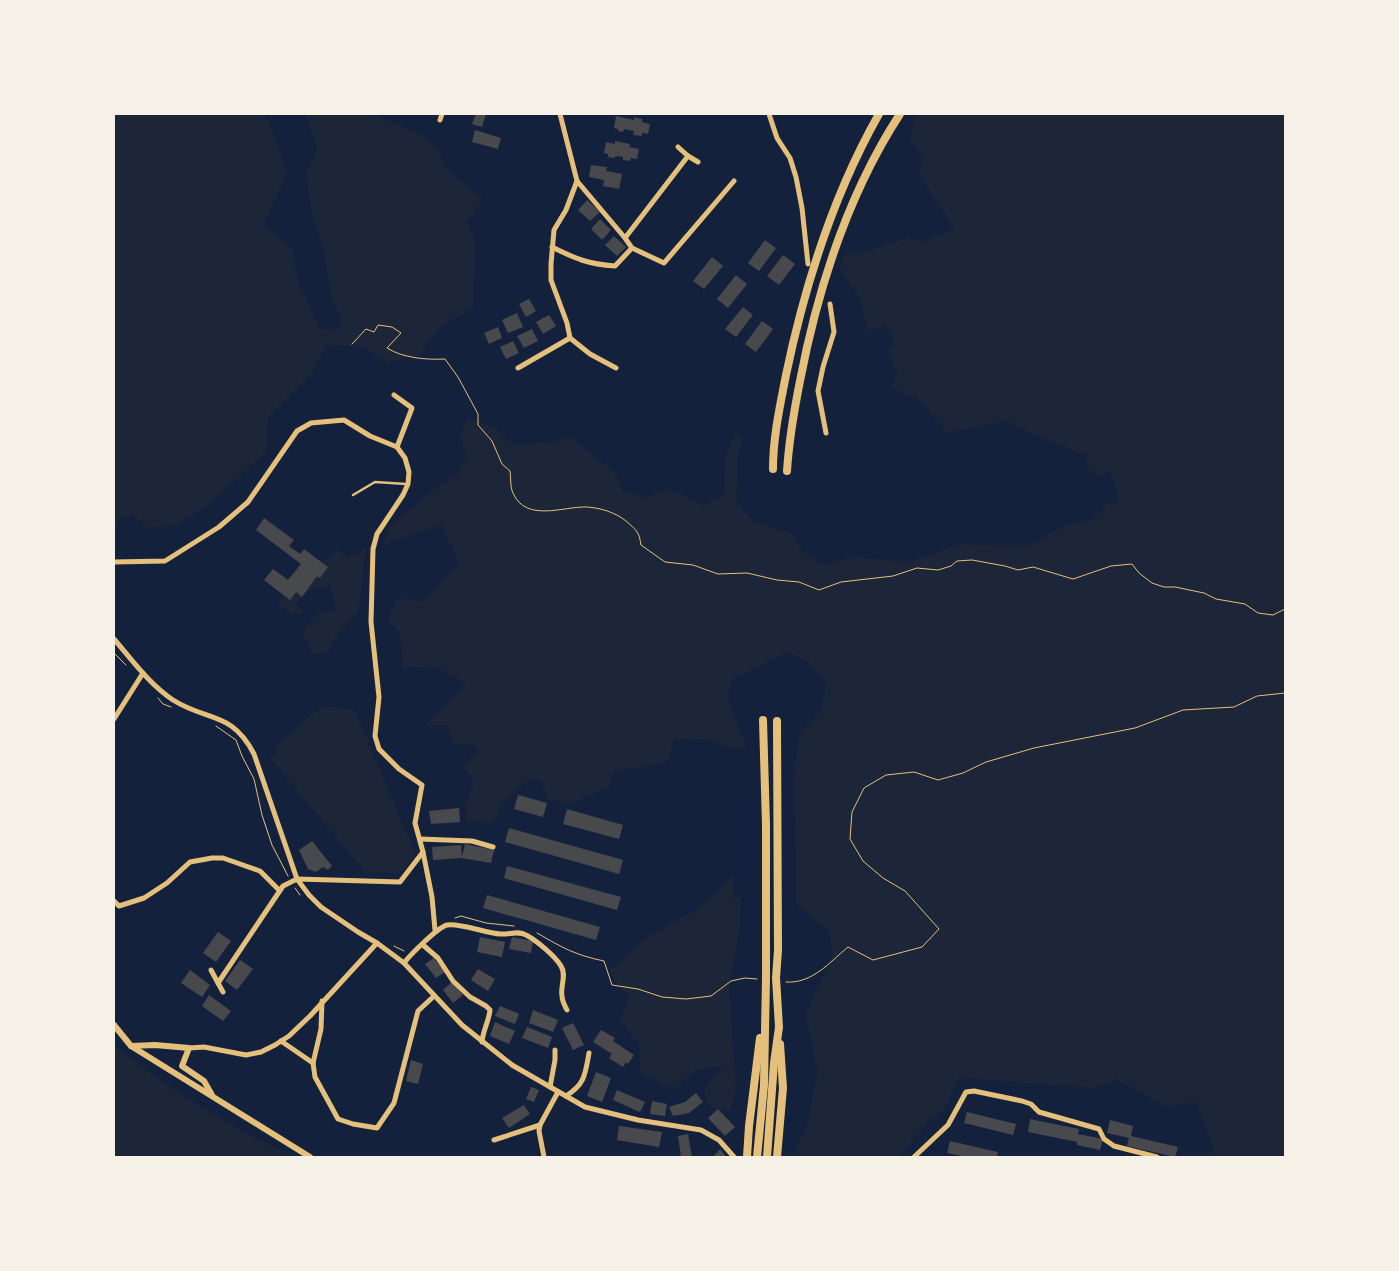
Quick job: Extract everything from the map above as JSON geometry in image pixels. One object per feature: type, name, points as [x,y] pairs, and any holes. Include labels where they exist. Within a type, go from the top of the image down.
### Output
[{"type":"main road","points":[[772,469],[777,419],[798,321],[810,278],[830,219],[854,160],[879,114]]},
{"type":"main road","points":[[787,471],[789,442],[808,339],[823,281],[858,189],[874,156],[900,114]]},
{"type":"main road","points":[[757,1157],[764,1085],[766,906],[764,720]]},
{"type":"main road","points":[[777,721],[778,950],[776,978],[783,1088],[777,1157]]},
{"type":"main road","points":[[747,1157],[754,1079],[764,1011]]},
{"type":"main road","points":[[767,1157],[774,1062],[779,1028]]},
{"type":"street","points":[[440,120],[442,114]]},
{"type":"street","points":[[560,114],[577,181],[632,248],[664,263],[734,181]]},
{"type":"street","points":[[768,114],[777,138],[790,158],[796,176],[803,214],[806,254],[809,263]]},
{"type":"street","points":[[678,147],[698,162]]},
{"type":"street","points":[[624,238],[688,156]]},
{"type":"street","points":[[577,181],[566,210],[554,230],[551,280],[567,323],[570,338],[590,354],[616,368]]},
{"type":"street","points":[[552,247],[581,261],[615,266],[632,248]]},
{"type":"street","points":[[826,433],[818,391],[834,332],[829,307]]},
{"type":"street","points":[[518,368],[570,338]]},
{"type":"street","points":[[394,395],[412,408],[397,447]]},
{"type":"street","points":[[114,562],[165,561],[220,527],[248,502],[297,431],[311,423],[344,420],[370,436],[397,447],[405,458],[409,472],[408,484],[403,495],[377,534],[374,549],[371,622],[379,697],[375,736],[379,749],[399,769],[422,785],[415,823],[432,898],[435,930]]},
{"type":"street","points":[[114,639],[143,673],[172,699],[187,708],[220,719],[241,733],[254,754],[297,879],[309,895],[321,907],[404,963],[462,1025],[482,1042],[512,1065],[585,1107],[638,1120],[701,1130],[719,1140],[734,1157]]},
{"type":"street","points":[[114,719],[143,673]]},
{"type":"street","points":[[420,839],[472,841],[493,846]]},
{"type":"street","points":[[218,984],[283,886],[297,879],[400,882],[422,852]]},
{"type":"street","points":[[116,904],[144,898],[166,883],[190,862],[212,858],[223,858],[260,871],[279,890]]},
{"type":"street","points":[[404,963],[410,955],[423,945],[435,930],[447,925],[502,934],[514,932],[526,934],[562,966],[564,975],[562,996],[567,1010]]},
{"type":"street","points":[[131,1046],[204,1047],[246,1055],[261,1052],[289,1036],[310,1016],[377,943]]},
{"type":"street","points":[[423,945],[438,958],[453,981],[470,997],[490,1010],[482,1042]]},
{"type":"street","points":[[211,970],[223,992]]},
{"type":"street","points":[[322,1002],[321,1029],[313,1063],[315,1077],[338,1119],[377,1128],[394,1103],[418,1011],[434,996]]},
{"type":"street","points":[[114,1025],[131,1046],[310,1157]]},
{"type":"street","points":[[281,1042],[313,1063]]},
{"type":"street","points":[[189,1048],[182,1066],[204,1081],[212,1096]]},
{"type":"street","points":[[550,1087],[555,1050]]},
{"type":"street","points":[[566,1096],[578,1088],[586,1069],[589,1053]]},
{"type":"street","points":[[914,1157],[948,1125],[966,1092],[974,1091],[1031,1104],[1039,1112],[1098,1129],[1104,1139],[1114,1146],[1157,1157]]},
{"type":"street","points":[[544,1157],[539,1131],[540,1125],[558,1092]]},
{"type":"street","points":[[494,1140],[540,1125]]},
{"type":"lane","points":[[353,495],[375,482],[408,484]]},
{"type":"path","points":[[352,344],[366,329],[374,332],[378,325],[392,326],[401,333],[387,348],[397,354],[432,360],[445,360],[458,377],[478,414],[478,425],[492,441],[502,464],[510,471],[513,494],[523,506],[541,512],[586,507],[612,512],[623,518],[639,532],[641,545],[666,562],[693,565],[718,574],[747,573],[777,580],[799,582],[819,590],[841,582],[893,576],[917,568],[938,570],[951,566],[956,560],[972,560],[1018,570],[1033,567],[1072,579],[1110,566],[1132,564],[1139,574],[1152,584],[1204,593],[1216,599],[1245,604],[1258,613],[1273,615],[1285,609]]},
{"type":"path","points":[[794,983],[809,979],[848,947],[872,960],[922,947],[938,929],[905,891],[883,878],[863,861],[850,839],[852,812],[864,788],[886,775],[914,772],[938,780],[963,773],[986,762],[1034,748],[1135,728],[1182,710],[1234,707],[1257,696],[1285,693]]},
{"type":"shaded area","points":[[114,114],[264,114],[276,139],[287,173],[264,224],[294,252],[297,279],[319,328],[335,330],[342,322],[331,296],[324,252],[312,215],[306,173],[317,150],[306,114],[372,114],[420,134],[438,149],[446,168],[483,199],[466,223],[475,238],[473,307],[443,325],[419,355],[387,362],[362,347],[327,345],[310,375],[268,417],[266,452],[205,508],[175,525],[148,528],[131,513],[114,524]]},
{"type":"shaded area","points":[[915,114],[1285,114],[1285,1157],[1206,1157],[1214,1151],[1196,1102],[1167,1107],[1116,1079],[1095,1088],[959,1078],[944,1110],[928,1122],[898,1157],[792,1157],[807,1127],[818,1070],[805,1015],[832,958],[830,932],[796,904],[795,764],[801,732],[822,710],[826,682],[806,659],[786,653],[732,680],[727,696],[746,747],[736,749],[703,739],[674,740],[667,763],[613,771],[610,786],[573,803],[548,800],[541,780],[529,779],[502,804],[493,823],[467,821],[465,806],[474,782],[463,766],[478,751],[473,745],[453,743],[447,725],[425,725],[467,684],[434,666],[403,668],[401,636],[387,618],[398,599],[423,601],[460,562],[441,525],[384,544],[390,526],[432,491],[458,474],[467,456],[459,434],[469,418],[498,429],[513,445],[557,442],[569,436],[614,472],[623,490],[646,498],[669,488],[704,506],[724,494],[725,459],[734,435],[742,439],[738,455],[736,500],[754,522],[792,534],[802,551],[824,565],[852,557],[909,562],[961,544],[1030,546],[1062,527],[1095,518],[1106,504],[1119,502],[1115,482],[1107,470],[1101,478],[1088,469],[1087,455],[1034,435],[1007,421],[947,432],[915,396],[909,397],[891,386],[898,374],[887,350],[895,343],[886,326],[867,329],[860,298],[840,271],[844,255],[865,252],[908,238],[923,242],[954,228],[918,174],[923,158],[910,141]]},
{"type":"shaded area","points":[[338,550],[348,558],[365,550],[359,610],[334,640],[327,654],[312,654],[303,631],[317,615],[336,609],[330,585],[306,591],[296,605],[305,612],[293,615],[276,601]]},
{"type":"shaded area","points":[[322,706],[354,709],[416,855],[403,872],[366,873],[270,758],[277,753],[274,748]]},
{"type":"shaded area","points":[[733,875],[733,899],[741,896],[740,926],[729,988],[736,1088],[730,1112],[709,1107],[704,1090],[713,1077],[725,1067],[697,1069],[674,1089],[640,1072],[640,1046],[620,1019],[629,997],[609,972],[644,939],[697,910]]},
{"type":"shaded area","points":[[114,1045],[177,1092],[291,1157],[114,1157]]},
{"type":"building","points":[[476,114],[486,114],[482,127],[472,124]]},
{"type":"building","points":[[616,116],[634,120],[634,117],[642,119],[642,122],[650,124],[648,134],[642,133],[642,136],[633,135],[634,131],[624,129],[623,132],[618,131],[618,129],[614,128]]},
{"type":"building","points":[[475,130],[501,138],[498,149],[472,142]]},
{"type":"building","points":[[615,141],[630,144],[629,147],[639,149],[637,159],[631,158],[630,161],[623,160],[623,157],[608,157],[608,154],[604,153],[606,142],[615,144]]},
{"type":"building","points":[[591,165],[607,167],[606,171],[622,174],[619,189],[603,186],[604,180],[589,177]]},
{"type":"building","points":[[587,200],[600,212],[590,221],[578,210]]},
{"type":"building","points":[[600,219],[611,230],[602,240],[591,229]]},
{"type":"building","points":[[614,236],[626,247],[617,256],[605,245]]},
{"type":"building","points":[[765,240],[776,248],[759,271],[748,263]]},
{"type":"building","points":[[783,255],[795,264],[779,285],[767,276]]},
{"type":"building","points":[[712,257],[723,266],[704,289],[693,281]]},
{"type":"building","points":[[736,275],[747,284],[728,308],[717,299]]},
{"type":"building","points":[[529,299],[536,311],[526,317],[519,304]]},
{"type":"building","points":[[743,307],[753,315],[736,337],[725,329]]},
{"type":"building","points":[[517,313],[523,327],[508,333],[502,320]]},
{"type":"building","points":[[549,315],[556,326],[543,334],[536,322]]},
{"type":"building","points":[[762,321],[773,329],[756,352],[745,344]]},
{"type":"building","points":[[498,327],[502,338],[489,344],[484,333]]},
{"type":"building","points":[[532,329],[538,341],[524,348],[517,336]]},
{"type":"building","points":[[513,341],[519,353],[506,359],[500,347]]},
{"type":"building","points":[[264,518],[294,540],[289,546],[300,554],[304,549],[328,567],[320,578],[317,576],[302,597],[296,592],[290,600],[264,580],[273,569],[288,580],[301,564],[256,530]]},
{"type":"building","points":[[518,795],[547,803],[543,817],[514,809]]},
{"type":"building","points":[[459,808],[460,822],[431,824],[429,811]]},
{"type":"building","points":[[567,809],[623,825],[619,839],[563,824]]},
{"type":"building","points":[[509,828],[623,860],[619,874],[505,842]]},
{"type":"building","points":[[312,841],[332,866],[328,870],[323,867],[316,872],[308,869],[299,850]]},
{"type":"building","points":[[465,844],[494,850],[491,863],[462,858],[433,860],[432,847],[461,845],[462,857]]},
{"type":"building","points":[[507,866],[621,897],[617,910],[504,878]]},
{"type":"building","points":[[487,895],[600,927],[596,940],[483,908]]},
{"type":"building","points":[[218,932],[231,941],[216,962],[203,953]]},
{"type":"building","points":[[480,937],[505,942],[502,957],[477,952]]},
{"type":"building","points":[[512,937],[533,941],[531,953],[509,949]]},
{"type":"building","points":[[434,958],[445,972],[436,978],[425,964]]},
{"type":"building","points":[[240,960],[253,969],[237,990],[225,981]]},
{"type":"building","points":[[478,969],[495,979],[488,991],[471,980]]},
{"type":"building","points":[[190,970],[210,985],[202,997],[181,983]]},
{"type":"building","points":[[452,982],[463,995],[453,1003],[443,990]]},
{"type":"building","points":[[209,995],[231,1011],[223,1021],[202,1006]]},
{"type":"building","points":[[500,1006],[519,1014],[515,1024],[495,1016]]},
{"type":"building","points":[[533,1010],[558,1020],[553,1032],[529,1023]]},
{"type":"building","points":[[495,1022],[515,1031],[509,1044],[490,1036]]},
{"type":"building","points":[[573,1023],[584,1045],[573,1050],[562,1028]]},
{"type":"building","points":[[527,1027],[552,1037],[548,1048],[522,1038]]},
{"type":"building","points":[[601,1030],[615,1038],[613,1041],[634,1055],[628,1064],[626,1062],[623,1067],[609,1058],[612,1054],[593,1042]]},
{"type":"building","points":[[411,1060],[423,1064],[418,1084],[406,1081]]},
{"type":"building","points":[[596,1072],[611,1078],[602,1102],[587,1096]]},
{"type":"building","points":[[531,1087],[539,1090],[534,1102],[526,1099]]},
{"type":"building","points":[[617,1090],[645,1102],[640,1112],[613,1100]]},
{"type":"building","points":[[696,1093],[703,1102],[689,1113],[673,1116],[669,1107],[685,1102]]},
{"type":"building","points":[[652,1101],[667,1104],[665,1116],[650,1114]]},
{"type":"building","points":[[524,1105],[530,1114],[509,1128],[502,1118]]},
{"type":"building","points":[[718,1109],[735,1127],[725,1136],[708,1118]]},
{"type":"building","points":[[967,1112],[1016,1124],[1013,1135],[964,1123]]},
{"type":"building","points":[[1030,1119],[1079,1129],[1078,1134],[1103,1139],[1100,1150],[1077,1145],[1077,1142],[1028,1132]]},
{"type":"building","points":[[1110,1120],[1133,1126],[1131,1136],[1178,1147],[1175,1157],[1127,1146],[1129,1138],[1107,1133]]},
{"type":"building","points":[[619,1126],[662,1132],[659,1147],[617,1140]]},
{"type":"building","points":[[688,1134],[692,1157],[681,1157],[678,1136]]},
{"type":"building","points":[[950,1141],[998,1152],[997,1157],[966,1157],[947,1153]]},
{"type":"building","points":[[720,1149],[726,1157],[713,1157]]}]
